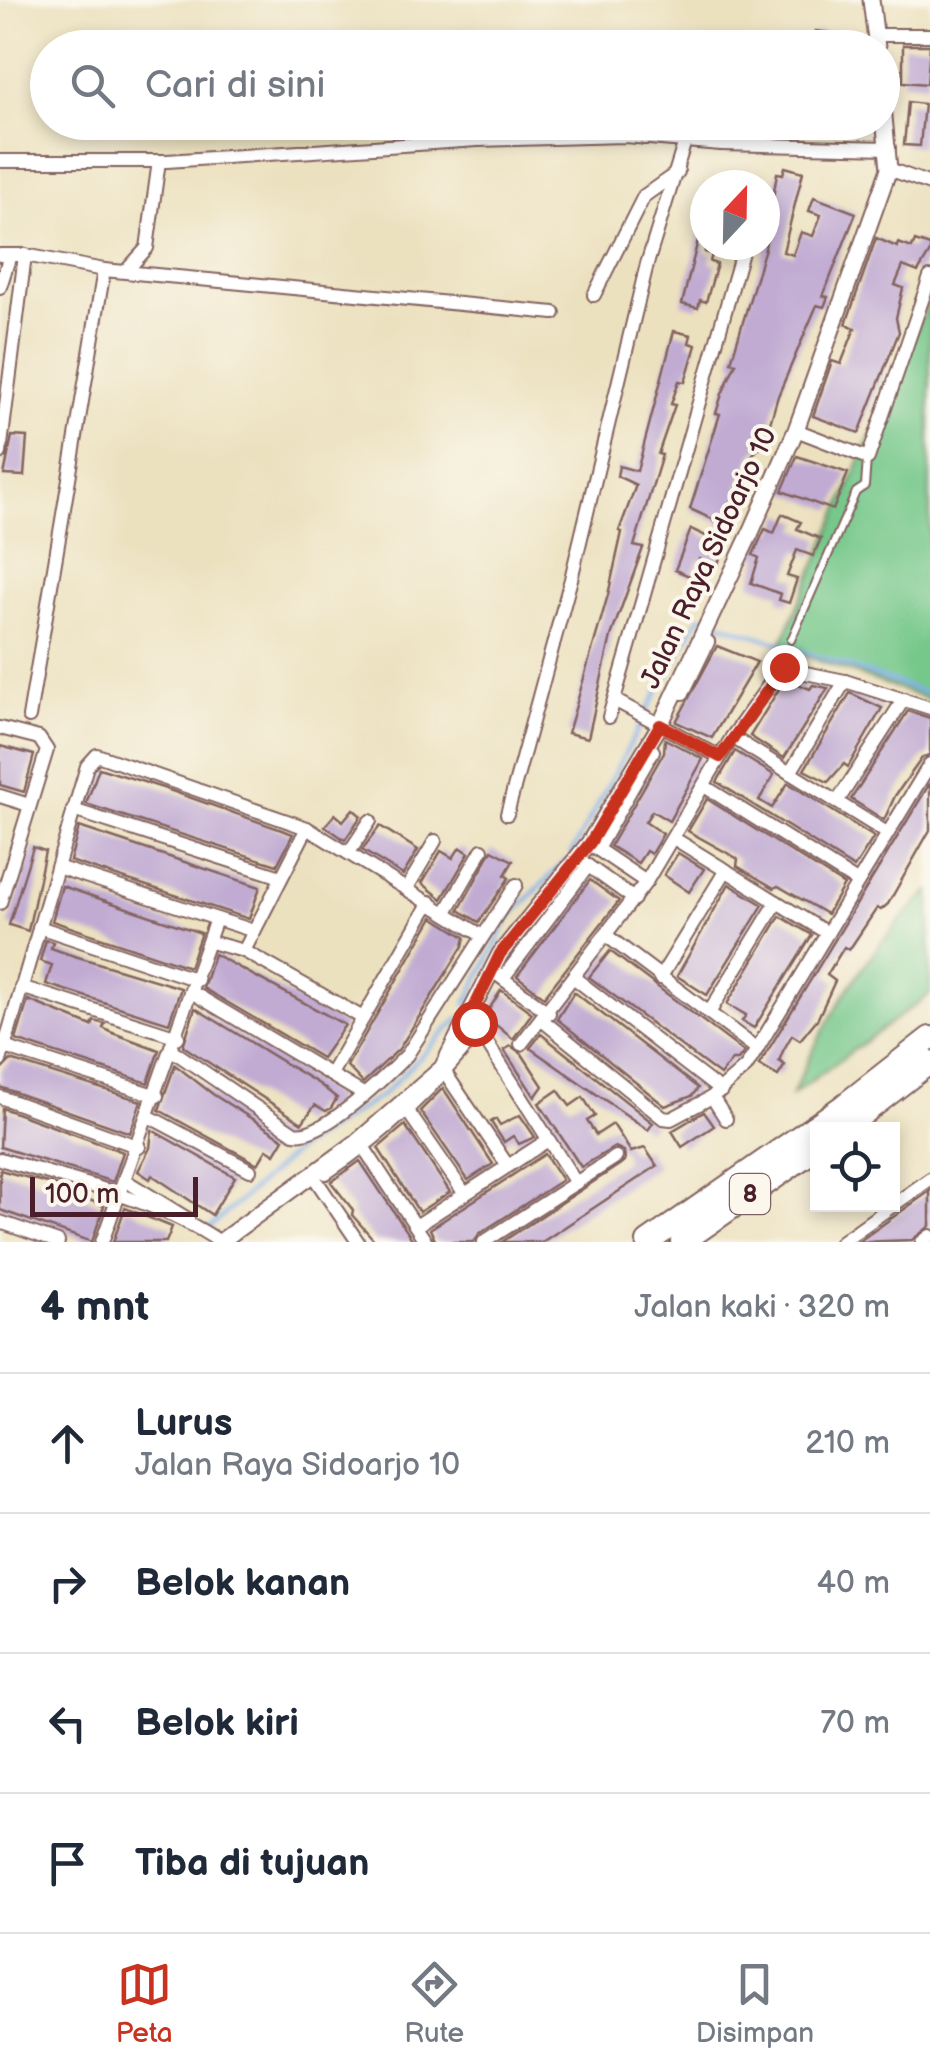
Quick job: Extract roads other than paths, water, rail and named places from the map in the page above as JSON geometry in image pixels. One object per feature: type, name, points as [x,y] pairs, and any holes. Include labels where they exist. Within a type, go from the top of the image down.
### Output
[{"type":"highway","name":"8","points":[[648,1242],[842,1107],[930,1038]]},
{"type":"highway","points":[[852,1122],[930,1062]]},
{"type":"highway","name":"8","points":[[682,1242],[810,1153]]},
{"type":"street","points":[[871,0],[875,30]]},
{"type":"street","points":[[900,39],[930,35]]},
{"type":"street","points":[[0,160],[164,161],[477,140]]},
{"type":"street","points":[[671,140],[888,148]]},
{"type":"street","name":"Jalan Raya Sidoarjo 10","points":[[218,1240],[314,1177],[405,1108],[442,1068],[474,1023],[513,934],[583,862],[593,846],[703,635],[796,430],[888,168],[887,140]]},
{"type":"street","points":[[507,814],[571,579],[648,264],[685,141]]},
{"type":"street","points":[[127,270],[147,248],[164,161]]},
{"type":"street","points":[[151,272],[164,161]]},
{"type":"street","points":[[888,168],[930,184]]},
{"type":"street","points":[[594,295],[644,196],[678,172]]},
{"type":"street","points":[[0,287],[5,255],[25,255],[104,270],[554,312]]},
{"type":"street","points":[[0,453],[25,255]]},
{"type":"street","points":[[609,718],[740,260]]},
{"type":"street","points":[[29,718],[104,270]]},
{"type":"street","points":[[796,430],[868,458],[930,277]]},
{"type":"street","points":[[521,1044],[546,1017],[646,882],[676,838],[732,737],[784,667],[845,681],[930,708]]},
{"type":"street","points":[[790,772],[845,681]]},
{"type":"street","points":[[837,802],[904,699]]},
{"type":"street","points":[[614,700],[720,757]]},
{"type":"street","points":[[0,728],[38,738],[46,746],[6,865],[0,903]]},
{"type":"street","points":[[732,737],[888,833]]},
{"type":"street","points":[[157,1096],[2,1054],[89,762],[102,755],[307,828],[481,935]]},
{"type":"street","points":[[498,974],[663,1118],[671,1119],[716,1094],[757,1049],[930,764]]},
{"type":"street","points":[[704,786],[857,882]]},
{"type":"street","points":[[0,796],[29,805]]},
{"type":"street","points":[[74,810],[282,877]]},
{"type":"street","points":[[350,852],[370,820]]},
{"type":"street","points":[[244,951],[307,828]]},
{"type":"street","points":[[676,838],[826,933]]},
{"type":"street","points":[[407,888],[436,841]]},
{"type":"street","points":[[593,846],[646,882]]},
{"type":"street","points":[[446,912],[482,850]]},
{"type":"street","points":[[583,862],[634,898]]},
{"type":"street","points":[[57,867],[254,932]]},
{"type":"street","points":[[660,978],[726,870]]},
{"type":"street","points":[[22,987],[175,1044],[298,1135],[316,1130],[363,1094],[416,1044],[481,935],[516,885]]},
{"type":"street","points":[[330,1074],[430,902]]},
{"type":"street","points":[[709,1013],[777,902]]},
{"type":"street","points":[[102,1242],[150,1117],[216,919]]},
{"type":"street","points":[[39,928],[195,987],[363,1094]]},
{"type":"street","points":[[607,936],[757,1049]]},
{"type":"street","points":[[210,942],[244,951],[363,1018]]},
{"type":"street","points":[[573,977],[716,1094],[726,1119]]},
{"type":"street","points":[[358,1242],[314,1177],[364,1148],[446,1074],[474,1023],[576,1183]]},
{"type":"street","points":[[446,1074],[508,1166]]},
{"type":"street","points":[[0,1097],[139,1146]]},
{"type":"street","points":[[405,1108],[465,1194]]},
{"type":"street","points":[[150,1117],[250,1170]]},
{"type":"street","points":[[416,1226],[548,1140]]},
{"type":"street","points":[[364,1148],[426,1242]]},
{"type":"street","points":[[484,1242],[616,1157]]},
{"type":"street","points":[[0,1159],[120,1196],[195,1226],[218,1240]]},
{"type":"street","points":[[841,1242],[930,1179]]},
{"type":"street","points":[[126,1181],[178,1210],[195,1226]]},
{"type":"street","points":[[0,1222],[58,1242]]},
{"type":"street","points":[[922,1242],[930,1236]]},
{"type":"lane","points":[[790,640],[856,494],[865,486],[868,458]]},
{"type":"waterway","points":[[646,713],[700,616],[704,618]]},
{"type":"waterway","points":[[713,621],[930,694]]},
{"type":"waterway","points":[[571,854],[642,722]]},
{"type":"waterway","points":[[466,1004],[509,918],[565,861]]},
{"type":"waterway","points":[[208,1229],[297,1150],[382,1095],[461,1017]]}]
